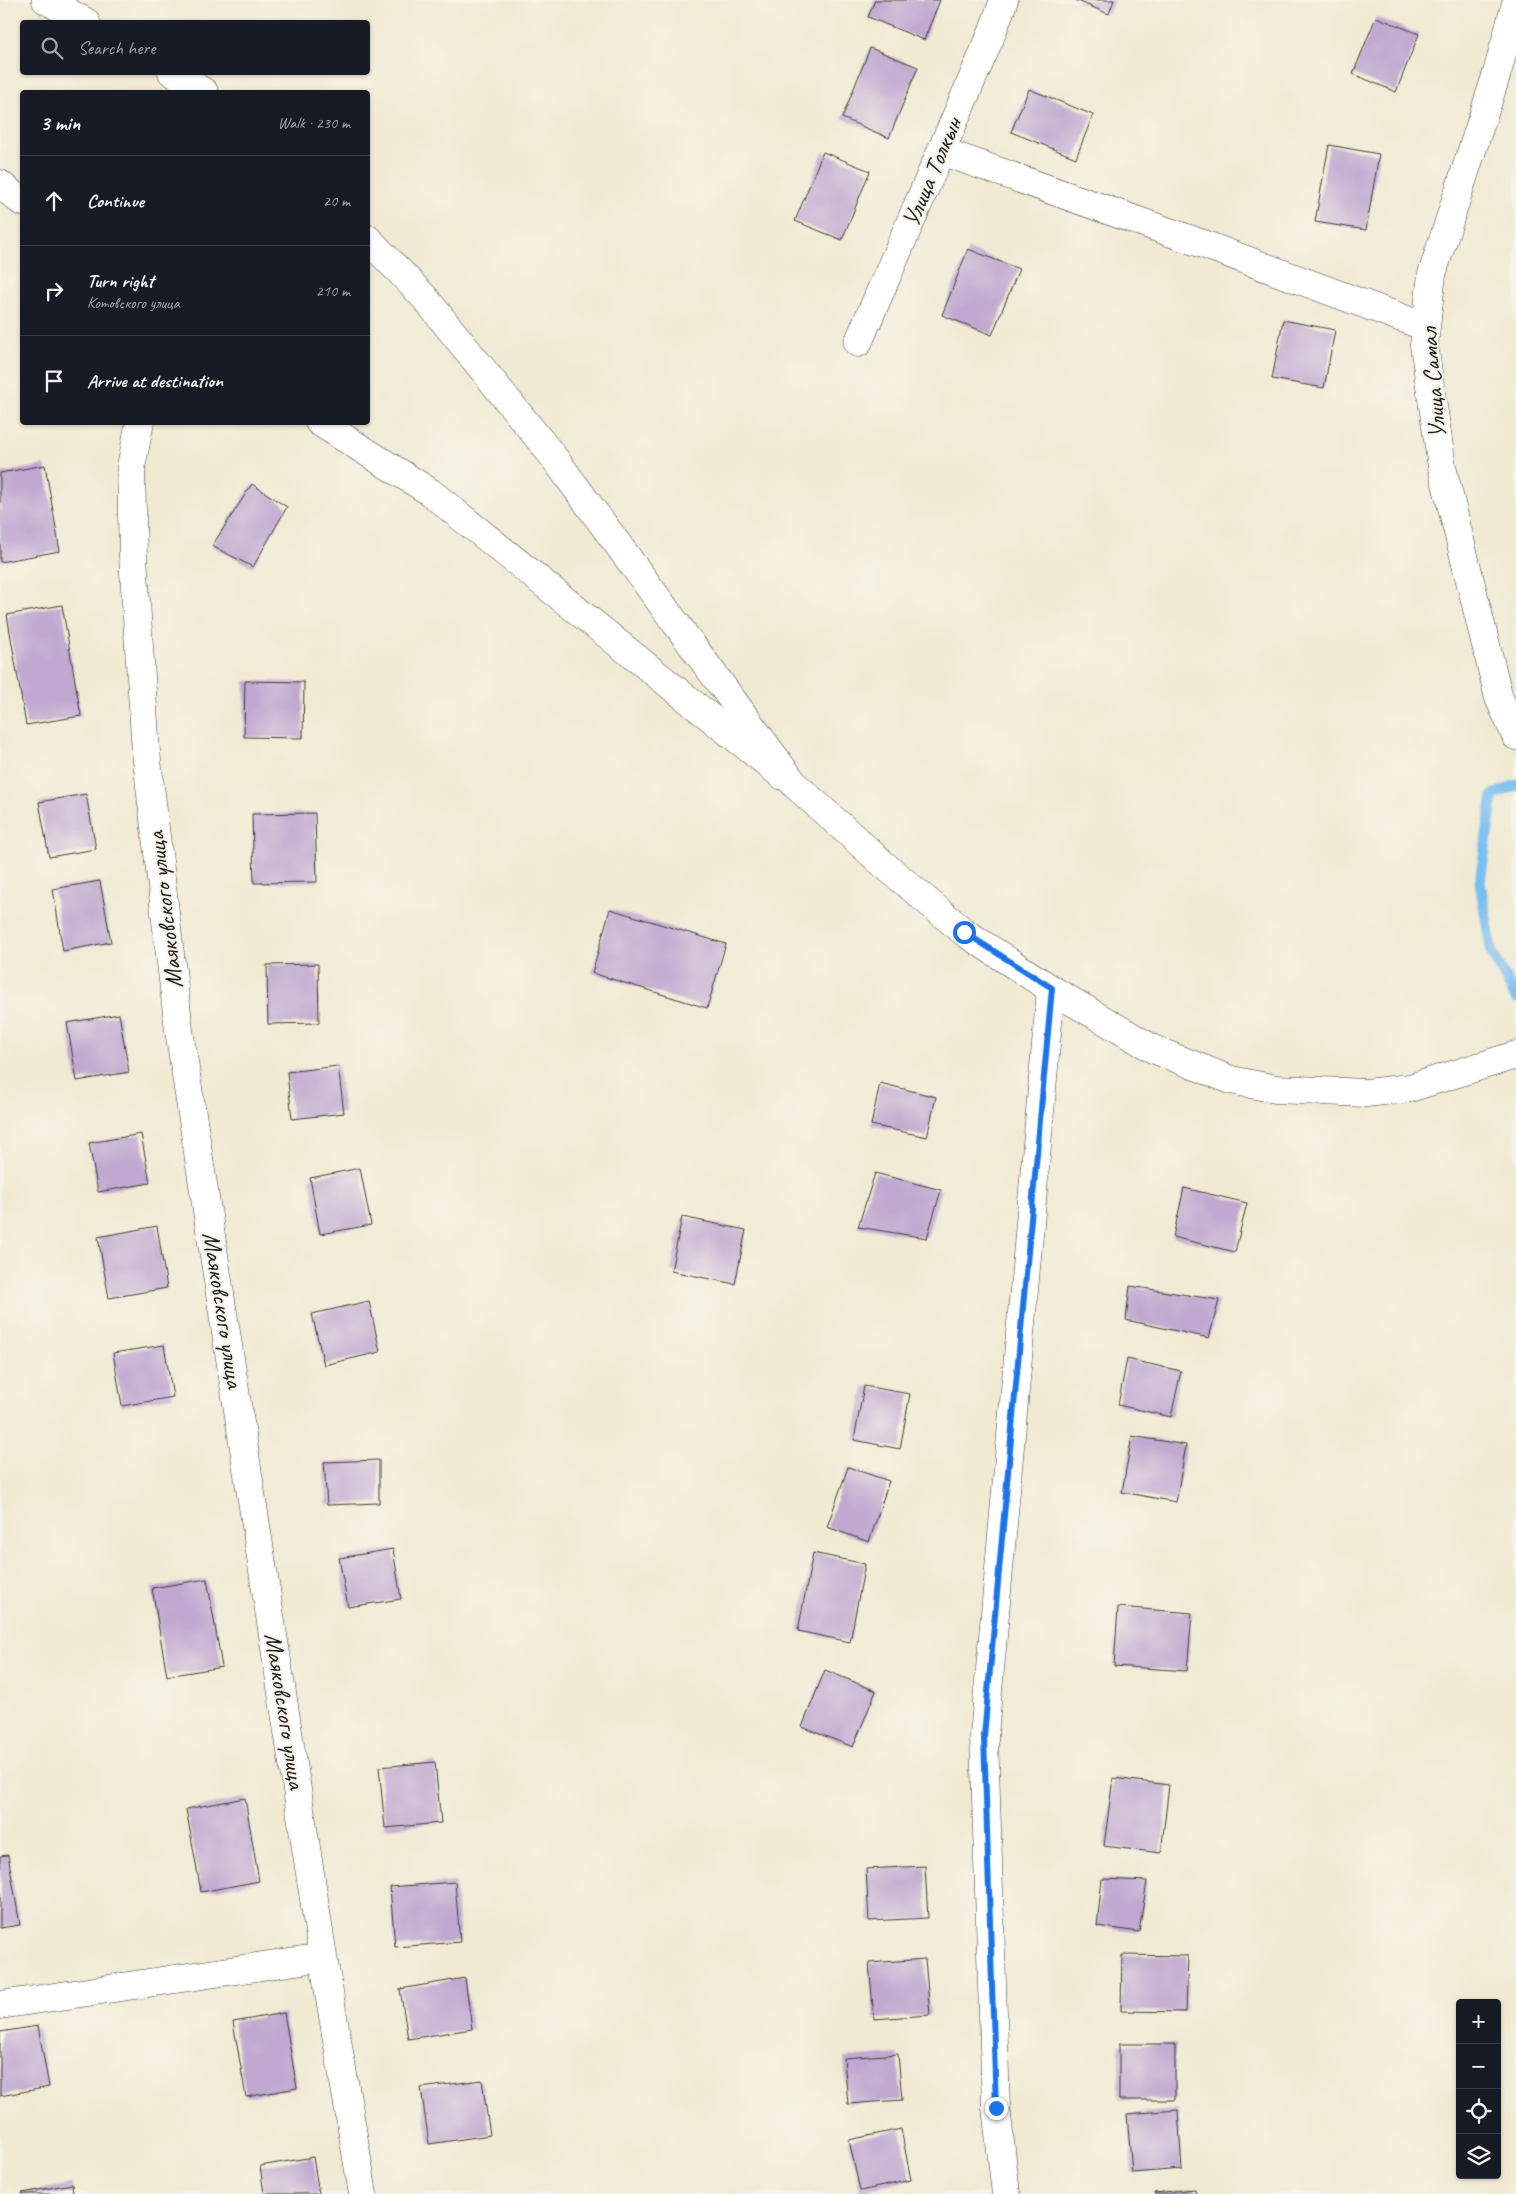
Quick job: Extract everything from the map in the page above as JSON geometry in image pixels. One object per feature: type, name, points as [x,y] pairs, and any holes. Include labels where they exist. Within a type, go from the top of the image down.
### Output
[{"type":"street","points":[[46,0],[82,20]]},
{"type":"street","name":"Улица Толкын","points":[[858,344],[1004,0]]},
{"type":"street","name":"Улица Самал","points":[[1516,3],[1497,73],[1432,274],[1424,345],[1442,467],[1499,698],[1516,736]]},
{"type":"street","points":[[177,75],[201,90]]},
{"type":"street","points":[[941,151],[1203,244],[1426,327]]},
{"type":"street","points":[[0,184],[20,200]]},
{"type":"street","points":[[370,241],[425,298],[552,455],[795,785]]},
{"type":"street","name":"Маяковского улица","points":[[139,425],[132,467],[133,557],[146,752],[179,1030],[323,1957],[363,2194]]},
{"type":"street","points":[[324,425],[430,492],[795,785],[882,863],[964,932],[1153,1049],[1231,1080],[1276,1089],[1366,1093],[1410,1088],[1516,1055]]},
{"type":"street","points":[[1006,2194],[996,2108],[984,1736],[1052,988]]},
{"type":"street","points":[[0,2005],[323,1957]]},
{"type":"building","points":[[875,0],[940,0],[924,40],[868,17]]},
{"type":"building","points":[[1075,0],[1114,0],[1109,14]]},
{"type":"building","points":[[1376,17],[1419,34],[1396,92],[1353,74]]},
{"type":"building","points":[[870,48],[918,67],[889,138],[842,118]]},
{"type":"building","points":[[1029,89],[1093,115],[1076,158],[1011,132]]},
{"type":"building","points":[[1329,145],[1379,154],[1366,230],[1315,222]]},
{"type":"building","points":[[823,152],[870,171],[842,240],[795,221]]},
{"type":"building","points":[[968,249],[1019,269],[992,335],[942,315]]},
{"type":"building","points":[[1283,320],[1335,330],[1324,388],[1272,379]]},
{"type":"building","points":[[45,465],[60,551],[0,562],[0,473]]},
{"type":"building","points":[[252,484],[287,507],[253,567],[212,546]]},
{"type":"building","points":[[62,605],[81,716],[26,725],[7,615]]},
{"type":"building","points":[[245,681],[304,682],[303,738],[244,737]]},
{"type":"building","points":[[86,794],[96,849],[49,857],[39,802]]},
{"type":"building","points":[[315,813],[317,882],[254,883],[252,814]]},
{"type":"building","points":[[100,881],[111,942],[63,951],[53,889]]},
{"type":"building","points":[[610,909],[726,944],[707,1008],[592,973]]},
{"type":"building","points":[[318,964],[319,1023],[268,1024],[267,965]]},
{"type":"building","points":[[119,1014],[129,1072],[77,1081],[67,1023]]},
{"type":"building","points":[[338,1066],[344,1113],[292,1119],[287,1072]]},
{"type":"building","points":[[880,1083],[936,1097],[927,1137],[871,1125]]},
{"type":"building","points":[[141,1134],[150,1183],[98,1192],[89,1143]]},
{"type":"building","points":[[360,1168],[371,1225],[320,1234],[310,1178]]},
{"type":"building","points":[[875,1173],[941,1190],[927,1238],[858,1227]]},
{"type":"building","points":[[1184,1188],[1247,1203],[1235,1252],[1173,1237]]},
{"type":"building","points":[[682,1217],[746,1230],[735,1284],[671,1271]]},
{"type":"building","points":[[157,1226],[167,1288],[109,1298],[98,1237]]},
{"type":"building","points":[[1130,1286],[1219,1300],[1209,1338],[1126,1320]]},
{"type":"building","points":[[369,1301],[380,1352],[324,1365],[312,1314]]},
{"type":"building","points":[[164,1345],[173,1397],[122,1406],[113,1353]]},
{"type":"building","points":[[1127,1359],[1181,1371],[1171,1417],[1118,1405]]},
{"type":"building","points":[[864,1386],[910,1394],[900,1449],[854,1440]]},
{"type":"building","points":[[1132,1436],[1186,1445],[1176,1502],[1122,1492]]},
{"type":"building","points":[[379,1460],[379,1503],[327,1505],[324,1462]]},
{"type":"building","points":[[848,1467],[889,1481],[869,1542],[827,1527]]},
{"type":"building","points":[[393,1549],[401,1599],[348,1607],[339,1558]]},
{"type":"building","points":[[813,1553],[865,1564],[850,1642],[798,1631]]},
{"type":"building","points":[[207,1579],[222,1667],[167,1676],[152,1588]]},
{"type":"building","points":[[1118,1607],[1192,1613],[1187,1671],[1114,1666]]},
{"type":"building","points":[[825,1670],[876,1691],[853,1747],[802,1727]]},
{"type":"building","points":[[435,1762],[441,1823],[385,1828],[379,1767]]},
{"type":"building","points":[[1113,1778],[1169,1785],[1161,1853],[1104,1846]]},
{"type":"building","points":[[245,1798],[259,1881],[201,1892],[186,1809]]},
{"type":"building","points":[[8,1855],[20,1925],[0,1928],[0,1856]]},
{"type":"building","points":[[925,1866],[928,1918],[869,1921],[866,1869]]},
{"type":"building","points":[[1102,1879],[1147,1881],[1139,1932],[1097,1926]]},
{"type":"building","points":[[455,1882],[460,1942],[395,1947],[390,1887]]},
{"type":"building","points":[[1122,1955],[1188,1956],[1186,2012],[1121,2011]]},
{"type":"building","points":[[925,1959],[930,2015],[874,2019],[869,1963]]},
{"type":"building","points":[[465,1978],[472,2029],[408,2039],[400,1989]]},
{"type":"building","points":[[284,2013],[297,2088],[246,2097],[233,2022]]},
{"type":"building","points":[[38,2026],[49,2087],[0,2096],[0,2032]]},
{"type":"building","points":[[1119,2044],[1175,2044],[1175,2100],[1119,2100]]},
{"type":"building","points":[[898,2054],[902,2100],[848,2104],[844,2058]]},
{"type":"building","points":[[482,2080],[490,2135],[429,2144],[421,2088]]},
{"type":"building","points":[[1178,2110],[1182,2169],[1132,2173],[1127,2114]]},
{"type":"building","points":[[901,2129],[911,2180],[860,2191],[849,2140]]},
{"type":"building","points":[[313,2157],[319,2194],[264,2194],[260,2166]]},
{"type":"building","points":[[72,2184],[73,2194],[22,2194],[22,2193]]},
{"type":"building","points":[[1195,2189],[1196,2194],[1154,2194],[1154,2193]]},
{"type":"waterway","points":[[1516,785],[1493,795],[1480,882],[1492,953],[1516,998]]},
{"type":"route","points":[[964,932],[1052,988],[984,1736],[996,2108]]}]
